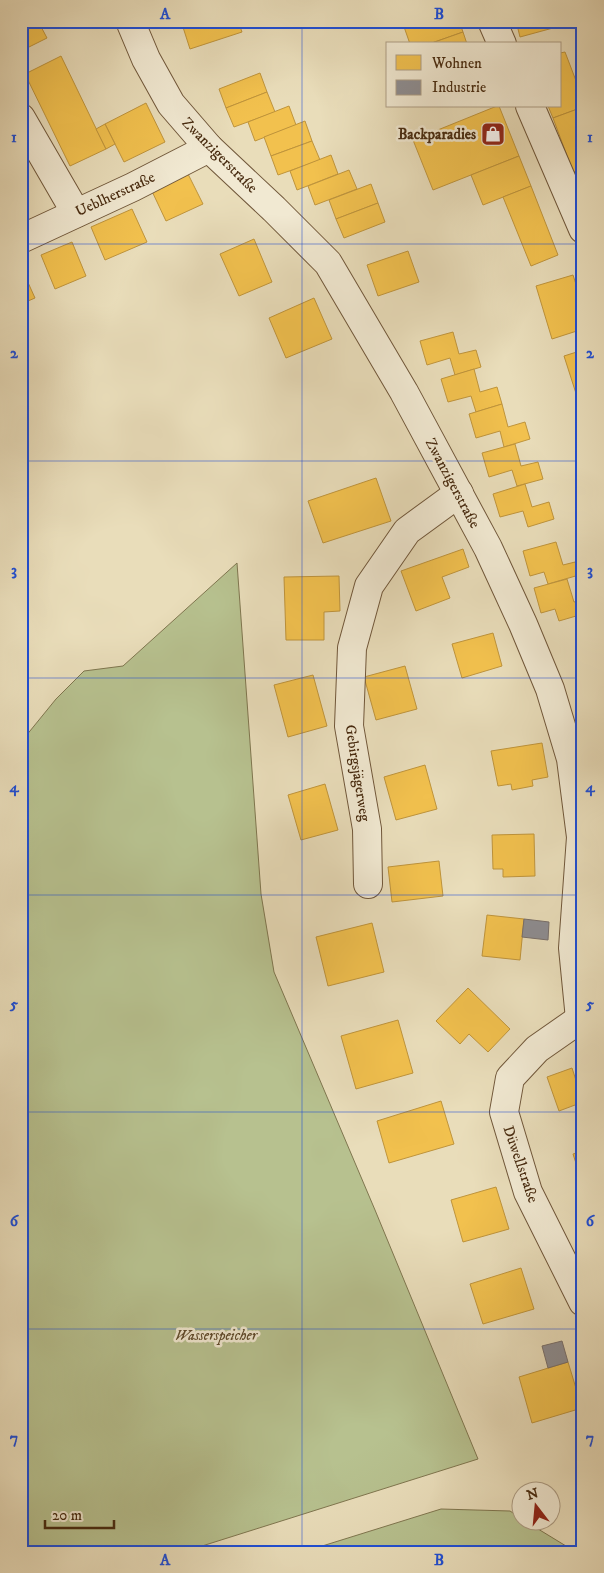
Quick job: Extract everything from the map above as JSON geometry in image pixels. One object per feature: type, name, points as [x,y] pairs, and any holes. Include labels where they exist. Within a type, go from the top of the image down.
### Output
[{"type":"street","name":"Zwanzigerstraße","points":[[130,21],[146,59],[171,104],[209,148],[328,263],[404,392],[488,548],[526,632],[550,689],[571,760],[581,837],[573,948],[581,1022]]},
{"type":"street","points":[[492,21],[501,42]]},
{"type":"street","points":[[531,108],[582,227]]},
{"type":"street","points":[[21,118],[76,213]]},
{"type":"street","name":"Ueblherstraße","points":[[21,239],[133,187],[209,148]]},
{"type":"street","name":"Gebirgsjägerweg","points":[[368,884],[367,829],[349,726],[352,648],[369,586],[407,531],[458,493]]},
{"type":"street","name":"Düwellstraße","points":[[581,1022],[537,1048],[510,1078],[504,1112],[528,1192],[583,1302]]},
{"type":"green space","name":"Wasserspeicher","points":[[237,563],[261,894],[274,972],[478,1459],[183,1552],[21,1552],[21,742],[56,699],[84,671],[123,666]]},
{"type":"green space","points":[[441,1509],[510,1511],[512,1512],[512,1530],[540,1530],[566,1546],[570,1552],[303,1552]]},
{"type":"building: Wohnen","points":[[21,21],[38,21],[47,38],[21,51]]},
{"type":"building: Wohnen","points":[[181,21],[238,21],[242,32],[190,49]]},
{"type":"building: Wohnen","points":[[402,21],[459,21],[463,32],[435,42],[409,42]]},
{"type":"building: Wohnen","points":[[516,21],[551,21],[553,28],[520,37]]},
{"type":"building: Wohnen","points":[[463,32],[466,42],[435,42]]},
{"type":"building: Wohnen","points":[[565,52],[583,99],[583,107],[553,118],[549,108],[562,108],[562,53]]},
{"type":"building: Wohnen","points":[[61,56],[106,149],[70,166],[25,74]]},
{"type":"building: Wohnen","points":[[260,73],[267,92],[226,108],[219,89]]},
{"type":"building: Wohnen","points":[[267,92],[275,112],[234,127],[226,108]]},
{"type":"building: Wohnen","points":[[146,103],[165,142],[124,162],[105,124]]},
{"type":"building: Wohnen","points":[[289,106],[296,125],[255,141],[248,122]]},
{"type":"building: Wohnen","points":[[583,107],[583,169],[573,172],[553,118]]},
{"type":"building: Wohnen","points":[[492,108],[500,108],[519,156],[433,190],[413,140]]},
{"type":"building: Wohnen","points":[[305,121],[312,141],[271,156],[264,137]]},
{"type":"building: Wohnen","points":[[105,124],[115,144],[106,149],[96,129]]},
{"type":"building: Wohnen","points":[[312,141],[320,160],[278,175],[271,156]]},
{"type":"building: Wohnen","points":[[331,155],[338,174],[297,190],[290,171]]},
{"type":"building: Wohnen","points":[[519,156],[531,186],[483,205],[471,175]]},
{"type":"building: Wohnen","points":[[583,169],[583,198],[573,172]]},
{"type":"building: Wohnen","points":[[186,170],[203,204],[166,221],[150,187]]},
{"type":"building: Wohnen","points":[[349,170],[357,189],[315,205],[308,186]]},
{"type":"building: Wohnen","points":[[371,184],[378,203],[336,219],[329,200]]},
{"type":"building: Wohnen","points":[[531,186],[558,255],[531,266],[503,197]]},
{"type":"building: Wohnen","points":[[378,203],[385,222],[344,238],[336,219]]},
{"type":"building: Wohnen","points":[[132,209],[147,242],[105,260],[91,227]]},
{"type":"building: Wohnen","points":[[254,239],[272,282],[239,296],[220,254]]},
{"type":"building: Wohnen","points":[[72,242],[86,276],[55,289],[41,255]]},
{"type":"building: Wohnen","points":[[408,251],[419,282],[378,296],[367,265]]},
{"type":"building: Wohnen","points":[[21,267],[35,298],[21,304]]},
{"type":"building: Wohnen","points":[[573,275],[583,306],[583,329],[552,339],[536,286]]},
{"type":"building: Wohnen","points":[[314,298],[332,339],[286,358],[269,318]]},
{"type":"building: Wohnen","points":[[453,332],[459,354],[476,350],[481,367],[455,375],[450,358],[427,365],[420,341]]},
{"type":"building: Wohnen","points":[[583,350],[583,408],[581,409],[564,356]]},
{"type":"building: Wohnen","points":[[474,369],[480,392],[497,387],[502,404],[476,412],[471,396],[448,402],[441,379]]},
{"type":"building: Wohnen","points":[[502,404],[508,427],[525,422],[530,439],[504,447],[500,431],[476,438],[469,414]]},
{"type":"building: Wohnen","points":[[515,444],[521,466],[538,462],[543,479],[517,486],[512,470],[489,477],[482,453]]},
{"type":"building: Wohnen","points":[[376,478],[391,521],[323,543],[308,501]]},
{"type":"building: Wohnen","points":[[525,484],[532,507],[549,502],[554,519],[528,527],[523,511],[500,517],[493,494]]},
{"type":"building: Wohnen","points":[[556,542],[563,565],[575,562],[579,575],[548,584],[544,572],[530,576],[523,551]]},
{"type":"building: Wohnen","points":[[463,549],[469,567],[442,577],[450,598],[416,611],[401,571]]},
{"type":"building: Wohnen","points":[[339,576],[340,611],[324,612],[324,640],[286,640],[284,577]]},
{"type":"building: Wohnen","points":[[567,579],[574,602],[583,600],[583,614],[559,621],[555,609],[541,613],[534,588]]},
{"type":"building: Wohnen","points":[[493,633],[502,666],[462,678],[452,644]]},
{"type":"building: Wohnen","points":[[405,666],[417,709],[376,720],[364,677]]},
{"type":"building: Wohnen","points":[[313,675],[327,726],[288,737],[274,685]]},
{"type":"building: Wohnen","points":[[542,743],[548,777],[532,780],[533,786],[512,790],[511,784],[498,786],[491,751]]},
{"type":"building: Wohnen","points":[[425,765],[437,809],[396,820],[384,777]]},
{"type":"building: Wohnen","points":[[325,784],[338,830],[301,840],[288,795]]},
{"type":"building: Wohnen","points":[[534,834],[535,876],[503,877],[503,869],[493,869],[492,835]]},
{"type":"building: Wohnen","points":[[439,861],[443,896],[392,902],[388,867]]},
{"type":"building: Wohnen","points":[[487,915],[524,919],[520,960],[482,956]]},
{"type":"building: Wohnen","points":[[372,923],[384,972],[328,986],[316,937]]},
{"type":"building: Wohnen","points":[[468,988],[510,1029],[488,1052],[469,1034],[460,1044],[436,1021]]},
{"type":"building: Wohnen","points":[[398,1020],[413,1073],[356,1089],[341,1036]]},
{"type":"building: Wohnen","points":[[572,1068],[583,1102],[559,1111],[547,1077]]},
{"type":"building: Wohnen","points":[[441,1101],[454,1144],[389,1163],[377,1121]]},
{"type":"building: Wohnen","points":[[583,1151],[583,1185],[573,1154]]},
{"type":"building: Wohnen","points":[[496,1187],[509,1229],[463,1242],[451,1200]]},
{"type":"building: Wohnen","points":[[583,1231],[583,1252],[576,1233]]},
{"type":"building: Wohnen","points":[[521,1268],[534,1309],[483,1324],[470,1284]]},
{"type":"building: Wohnen","points":[[568,1362],[582,1408],[532,1423],[519,1377]]},
{"type":"building: Industrie","points":[[524,919],[549,922],[548,940],[522,937]]},
{"type":"building: Industrie","points":[[562,1341],[568,1362],[548,1368],[542,1346]]},
{"type":"place","name":"Backparadies","points":[[493,134]]}]
